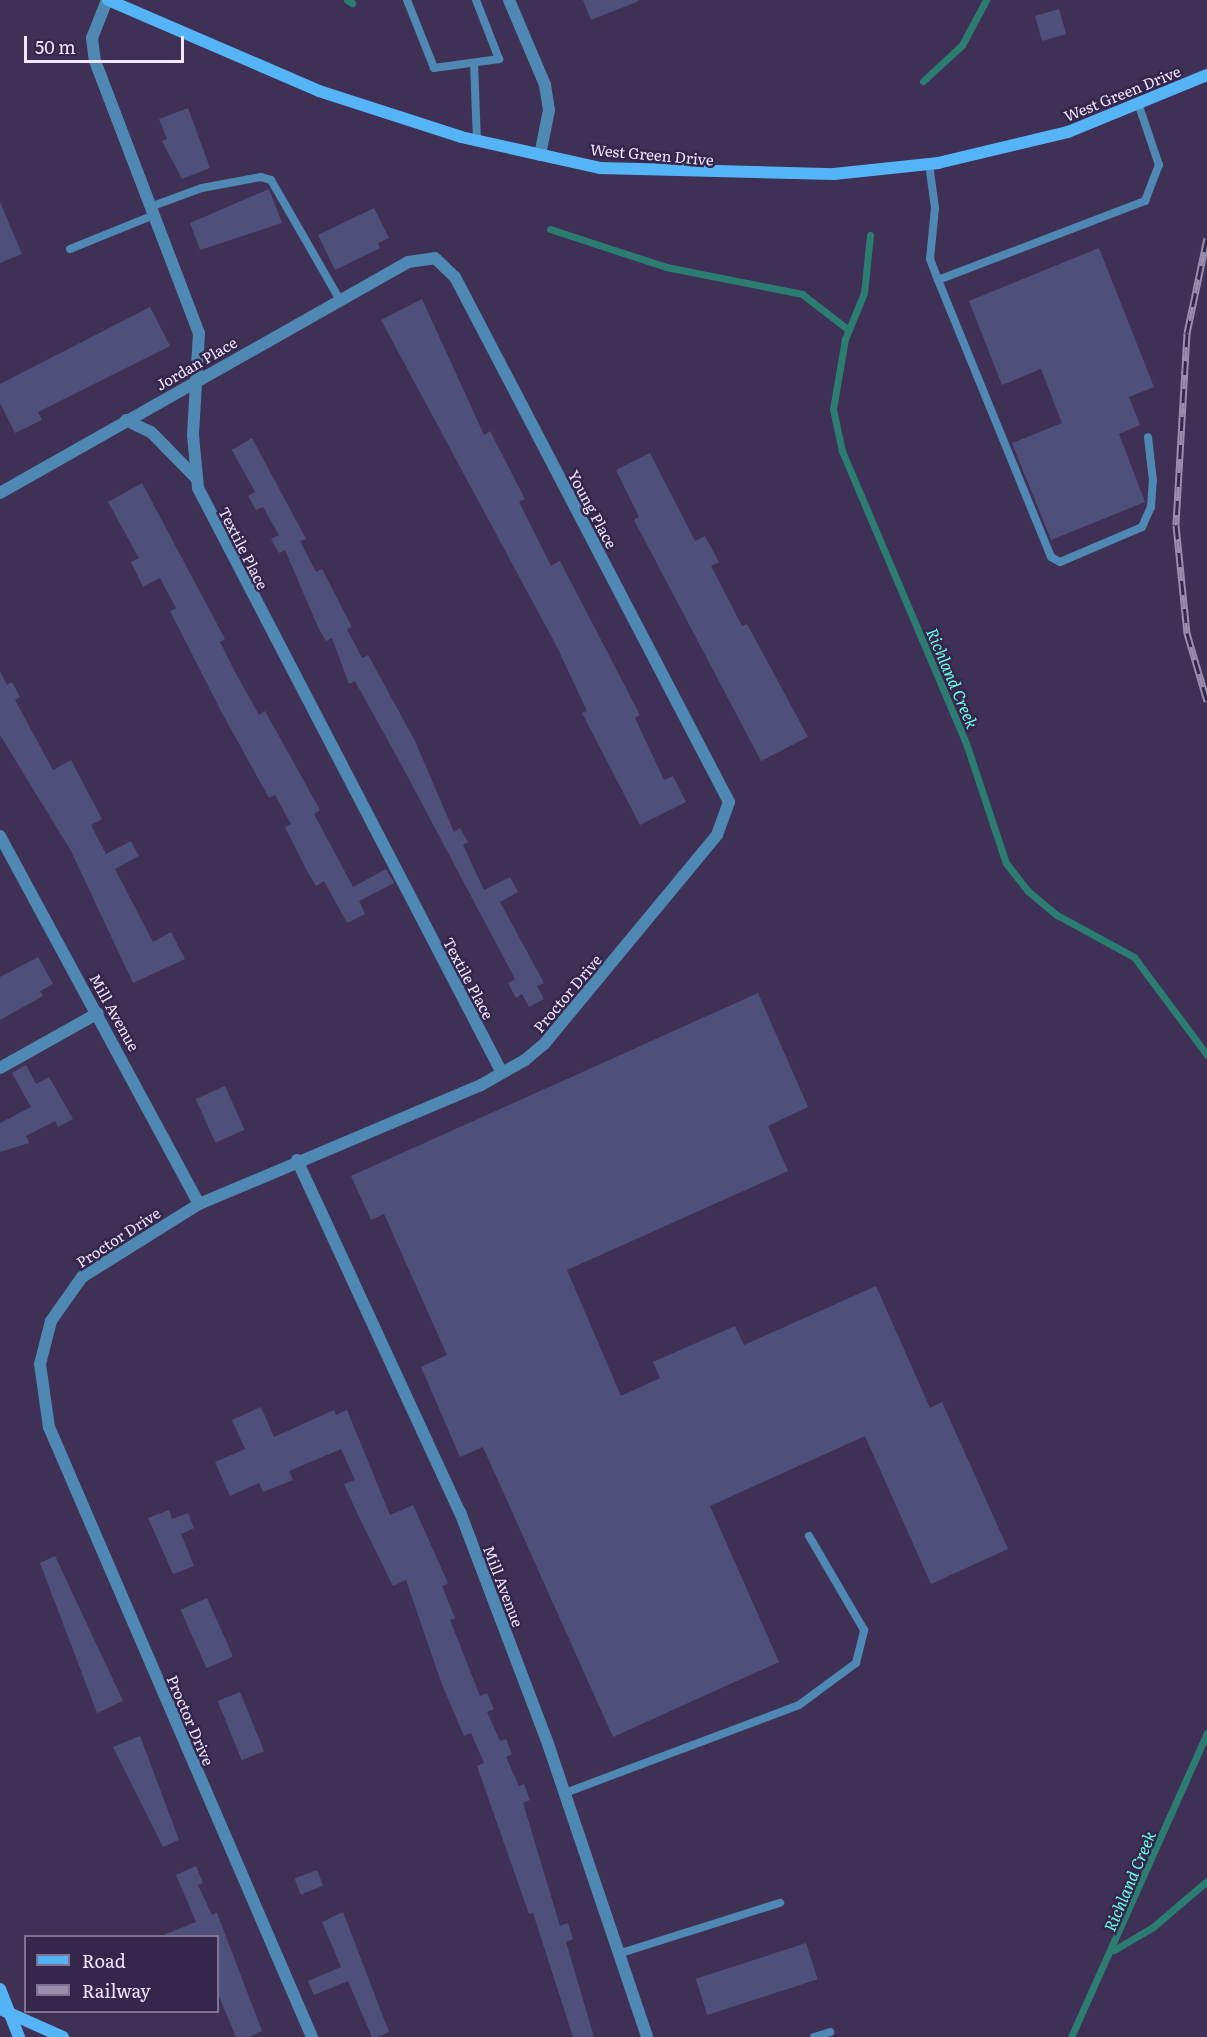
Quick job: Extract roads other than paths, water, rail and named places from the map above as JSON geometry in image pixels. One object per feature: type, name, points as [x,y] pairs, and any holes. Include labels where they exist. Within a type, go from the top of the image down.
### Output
[{"type":"main road","name":"West Green Drive","points":[[108,0],[319,90],[477,141],[600,168],[709,175],[834,174],[929,164],[1068,132],[1207,75]]},
{"type":"main road","points":[[0,1989],[6,2012],[19,2037]]},
{"type":"main road","points":[[6,2012],[63,2037]]},
{"type":"street","name":"Textile Place","points":[[108,0],[92,38],[95,61],[199,333],[200,378],[193,435],[196,478],[207,510],[502,1073]]},
{"type":"street","points":[[509,0],[545,84],[549,110],[540,155]]},
{"type":"street","name":"Young Place","points":[[408,262],[435,258],[455,277],[729,806]]},
{"type":"street","name":"Jordan Place","points":[[0,493],[408,262]]},
{"type":"street","points":[[126,420],[151,432],[196,478]]},
{"type":"street","name":"Proctor Drive","points":[[312,2037],[88,1520],[43,1401],[40,1364],[51,1321],[64,1297],[82,1277],[132,1242],[199,1204],[502,1073],[544,1044],[717,835],[729,806]]},
{"type":"street","name":"Mill Avenue","points":[[0,837],[98,1012],[199,1204]]},
{"type":"street","points":[[0,1068],[98,1012]]},
{"type":"street","name":"Mill Avenue","points":[[297,1160],[460,1512],[565,1793],[621,1953],[647,2037]]},
{"type":"lane","points":[[407,0],[434,68],[499,59],[476,0]]},
{"type":"lane","points":[[474,63],[477,141]]},
{"type":"lane","points":[[938,280],[1145,201],[1159,165],[1138,103]]},
{"type":"lane","points":[[929,164],[935,208],[930,259],[1051,557],[1060,562],[1142,527],[1151,507],[1148,437]]},
{"type":"lane","points":[[70,249],[202,188],[261,177],[271,180],[340,300]]},
{"type":"lane","points":[[565,1793],[799,1705],[856,1663],[864,1629],[809,1536]]},
{"type":"lane","points":[[621,1953],[780,1903]]},
{"type":"lane","points":[[814,2037],[830,2032]]},
{"type":"waterway","points":[[347,0],[352,3]]},
{"type":"waterway","name":"Richland Creek","points":[[923,81],[962,45],[986,0]]},
{"type":"waterway","points":[[550,229],[666,267],[802,294],[849,330]]},
{"type":"waterway","name":"Richland Creek","points":[[870,235],[864,293],[845,339],[833,409],[842,451],[966,743],[1006,863],[1028,891],[1057,915],[1134,957],[1207,1055]]},
{"type":"waterway","name":"Richland Creek","points":[[1071,2037],[1207,1733]]},
{"type":"waterway","points":[[1114,1950],[1153,1927],[1207,1881]]},
{"type":"railway","points":[[1207,238],[1187,333],[1176,525],[1187,633],[1207,701]]}]
